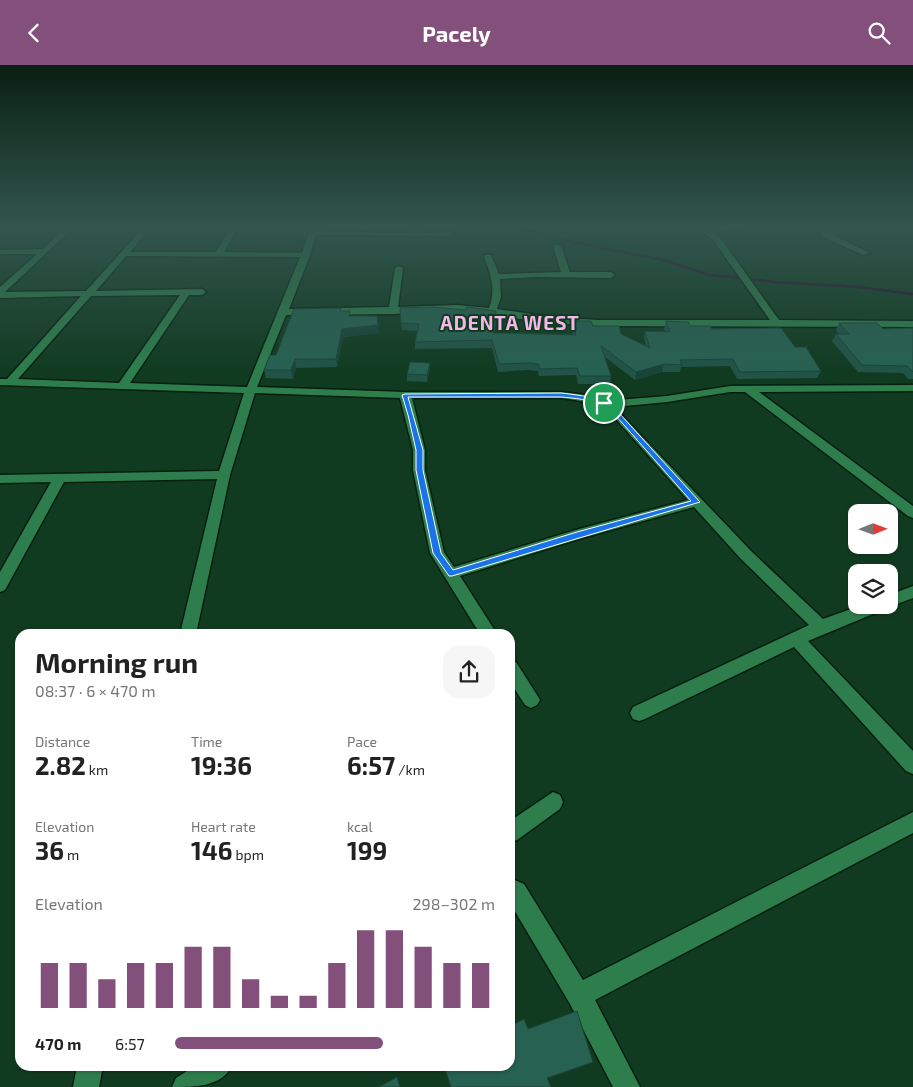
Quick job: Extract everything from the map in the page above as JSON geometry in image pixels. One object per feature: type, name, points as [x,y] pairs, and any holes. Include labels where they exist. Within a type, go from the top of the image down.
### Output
[{"type":"street","points":[[0,294],[21,274]]},
{"type":"street","points":[[5,382],[90,295],[108,274]]},
{"type":"street","points":[[189,629],[224,475],[250,389],[298,274]]},
{"type":"street","points":[[393,311],[398,274]]},
{"type":"street","points":[[492,311],[498,300],[496,274]]},
{"type":"street","points":[[497,277],[566,274],[611,275]]},
{"type":"street","points":[[742,274],[777,323]]},
{"type":"street","points":[[123,385],[186,292]]},
{"type":"street","points":[[0,294],[90,295],[202,292]]},
{"type":"street","points":[[282,312],[393,311],[457,308],[492,311],[552,321],[598,323],[913,325]]},
{"type":"street","points":[[5,382],[405,395],[561,395],[586,398],[604,403],[667,399],[730,389],[910,390]]},
{"type":"street","points":[[749,390],[913,513]]},
{"type":"street","points":[[405,395],[412,415],[419,450],[419,470],[437,553],[452,573],[487,629]]},
{"type":"street","points":[[604,403],[618,415],[746,555],[821,627]]},
{"type":"street","points":[[0,479],[224,475]]},
{"type":"street","points":[[0,585],[60,477]]},
{"type":"street","points":[[452,573],[579,534],[696,502]]},
{"type":"street","points":[[898,598],[913,592]]},
{"type":"street","points":[[639,713],[797,640],[821,627],[855,614]]},
{"type":"street","points":[[797,640],[913,765]]},
{"type":"street","points":[[515,675],[531,700]]},
{"type":"street","points":[[515,830],[553,803]]},
{"type":"street","points":[[579,995],[913,821]]},
{"type":"street","points":[[515,892],[579,995],[626,1087]]},
{"type":"street","points":[[86,1087],[89,1071]]},
{"type":"street","points":[[186,1087],[211,1071]]},
{"type":"building","points":[[432,307],[466,310],[467,307],[496,311],[493,333],[576,335],[573,321],[591,321],[593,326],[619,326],[621,334],[650,348],[645,331],[670,332],[666,321],[688,322],[690,326],[710,326],[712,329],[781,328],[795,347],[806,347],[821,371],[740,372],[733,359],[680,360],[682,365],[664,364],[636,372],[601,346],[611,376],[580,376],[577,368],[540,369],[538,364],[499,364],[492,340],[415,342],[419,324],[401,323],[400,308]]},
{"type":"building","points":[[341,308],[340,311],[350,311],[349,316],[377,316],[378,325],[342,329],[336,359],[295,359],[291,370],[264,370],[270,355],[276,355],[294,309]]},
{"type":"building","points":[[839,323],[877,323],[883,329],[913,328],[913,372],[907,366],[862,365],[836,334],[849,334]]},
{"type":"building","points":[[410,362],[430,363],[427,375],[407,374]]},
{"type":"building","points":[[577,1011],[593,1062],[547,1078],[551,1087],[451,1087],[446,1071],[515,1071],[515,1024],[524,1019],[528,1029]]},
{"type":"building","points":[[397,1077],[400,1087],[379,1087]]},
{"type":"waterway","points":[[706,274],[775,282],[859,287],[913,294]]},
{"type":"district","name":"ADENTA WEST","points":[[510,322]]},
{"type":"route","points":[[405,395],[561,395],[586,398],[604,403],[634,432],[696,502],[579,534],[452,573],[437,553],[419,470],[419,450],[412,415],[405,395]]}]
